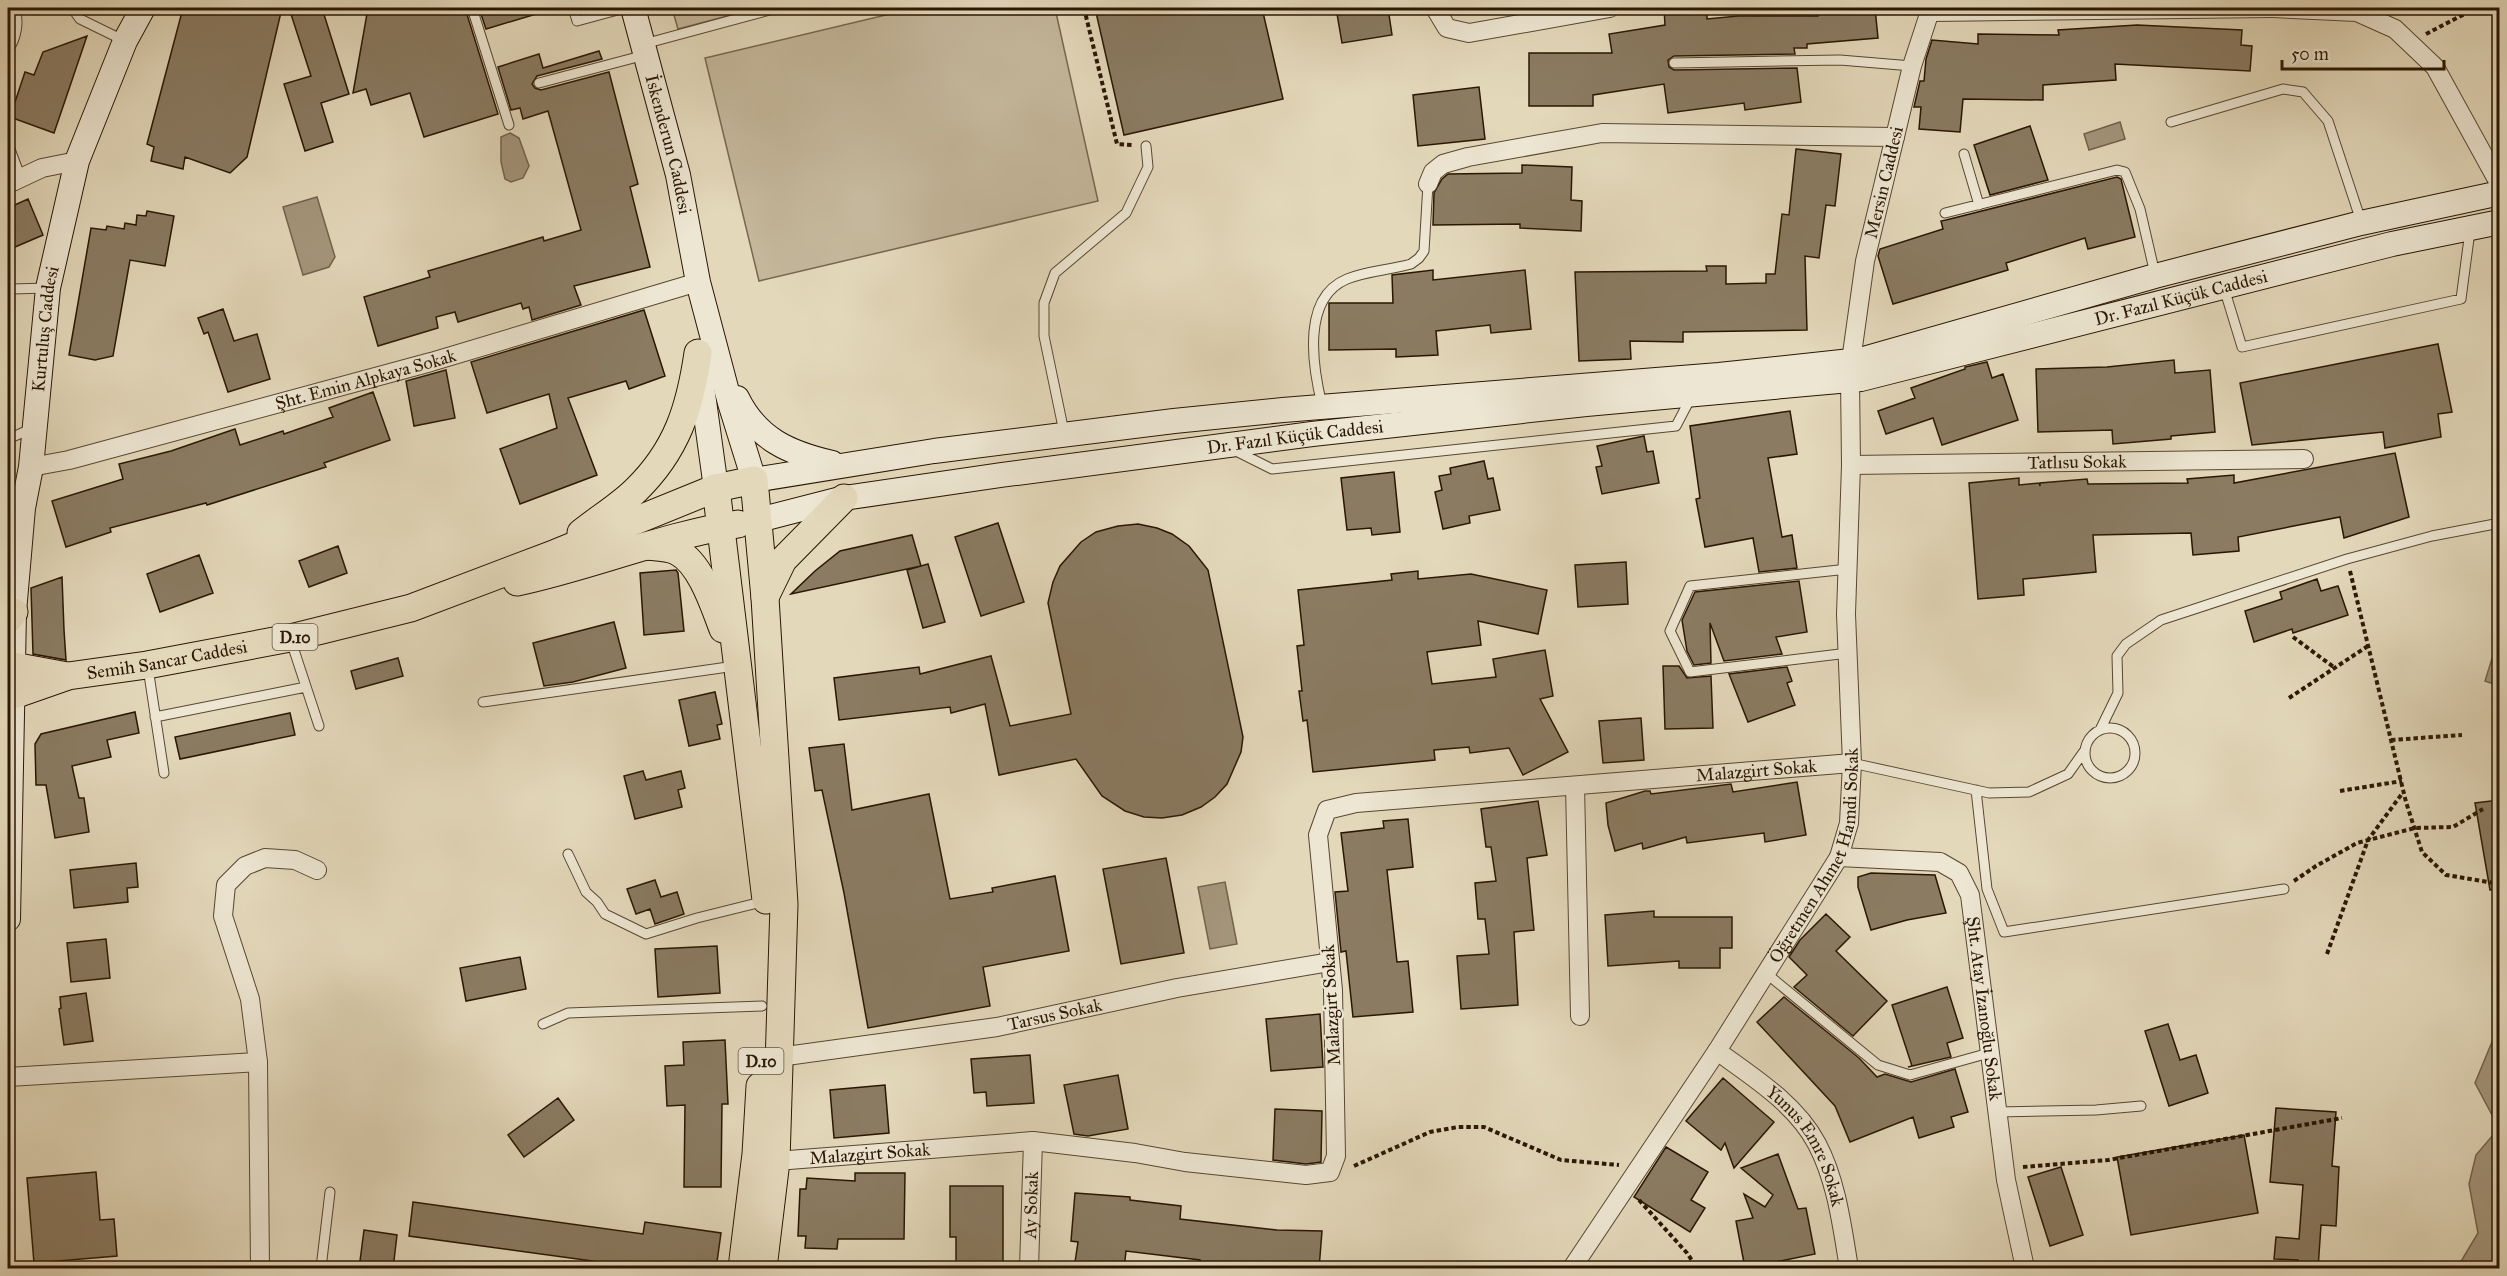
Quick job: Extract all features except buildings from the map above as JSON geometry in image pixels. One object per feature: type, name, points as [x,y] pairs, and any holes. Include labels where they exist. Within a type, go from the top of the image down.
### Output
[{"type":"main road","points":[[556,553],[635,491],[668,454],[680,428],[693,389],[709,358]]},
{"type":"main road","name":"D.10","points":[[440,599],[716,488],[754,480],[765,598],[770,856],[766,901],[756,1154],[742,1269]]},
{"type":"main road","points":[[716,488],[720,526],[759,520]]},
{"type":"main road","points":[[765,598],[783,560],[844,498]]},
{"type":"main road","name":"D.10","points":[[440,599],[560,573],[642,545],[720,526],[738,666],[770,856],[784,904],[776,1161],[763,1269]]},
{"type":"main road","points":[[642,545],[678,551],[693,564],[709,593],[738,666]]},
{"type":"main road","name":"Semih Sancar Caddesi","points":[[10,697],[69,676],[147,665],[290,638],[387,615],[440,599]]},
{"type":"main road","name":"Semih Sancar Caddesi","points":[[10,666],[69,676]]},
{"type":"street","name":"Kurtuluş Caddesi","points":[[10,666],[13,565],[19,510],[31,467],[48,288],[77,161],[125,41],[143,8]]},
{"type":"street","name":"İskenderun Caddesi","points":[[633,8],[678,175],[698,282],[709,358]]},
{"type":"street","points":[[1436,8],[1448,28],[1469,33],[1610,8]]},
{"type":"street","points":[[1931,10],[2272,8],[2357,12],[2395,29],[2435,67],[2499,185]]},
{"type":"street","name":"Mersin Caddesi","points":[[1849,375],[1865,261],[1912,66],[1931,10]]},
{"type":"street","points":[[1428,184],[1433,172],[1443,164],[1468,157],[1602,133],[1895,137]]},
{"type":"street","points":[[14,181],[42,168],[77,161]]},
{"type":"street","points":[[709,358],[754,480],[839,465],[1185,420],[1708,376],[1849,375],[1860,360],[2155,276],[2361,223],[2499,194]]},
{"type":"street","name":"Dr. Fazıl Küçük Caddesi","points":[[759,520],[844,498],[1001,475],[1226,446],[1526,411],[1687,396],[1849,375],[2392,244],[2499,222]]},
{"type":"street","name":"Şht. Emin Alpkaya Sokak","points":[[31,467],[69,460],[430,362],[698,282]]},
{"type":"street","points":[[709,358],[746,417],[772,441],[802,456],[839,465]]},
{"type":"street","points":[[709,358],[716,488]]},
{"type":"street","name":"Öğretmen Ahmet Hamdi Sokak","points":[[1572,1269],[1717,1051],[1839,858],[1849,823],[1852,763],[1848,653],[1851,465],[1849,375]]},
{"type":"street","name":"Tatlısu Sokak","points":[[1851,465],[2304,459]]},
{"type":"street","points":[[8,920],[10,666]]},
{"type":"street","name":"Malazgirt Sokak","points":[[776,1161],[1033,1140],[1196,1163],[1306,1175],[1330,1172],[1336,1156],[1333,990],[1318,835],[1327,810],[1356,803],[1852,763]]},
{"type":"street","points":[[1575,786],[1580,1016]]},
{"type":"street","points":[[260,1269],[258,1062],[250,999],[223,916],[226,885],[245,866],[265,858],[295,860],[317,870]]},
{"type":"street","name":"Şht. Atay İzanoğlu Sokak","points":[[1839,858],[1940,862],[1959,873],[1970,895],[2005,1168],[2025,1269]]},
{"type":"street","name":"Tarsus Sokak","points":[[779,1057],[997,1027],[1177,988],[1330,962]]},
{"type":"street","name":"Yunus Emre Sokak","points":[[1717,1051],[1770,1090],[1800,1120],[1817,1144],[1830,1177],[1838,1207],[1849,1269]]},
{"type":"street","points":[[8,1077],[258,1062]]},
{"type":"street","name":"Ay Sokak","points":[[1029,1269],[1033,1140]]},
{"type":"lane","points":[[8,50],[13,43],[18,18],[15,8]]},
{"type":"lane","points":[[72,8],[80,19],[125,41]]},
{"type":"lane","points":[[472,8],[509,125]]},
{"type":"lane","points":[[573,8],[577,21],[625,8]]},
{"type":"lane","points":[[539,83],[777,8]]},
{"type":"lane","points":[[1674,63],[1840,60],[1912,66]]},
{"type":"lane","points":[[2171,122],[2283,89],[2303,92],[2328,121],[2361,223]]},
{"type":"lane","points":[[8,144],[14,181]]},
{"type":"lane","points":[[1064,435],[1044,336],[1044,303],[1055,273],[1126,213],[1148,167],[1146,146]]},
{"type":"lane","points":[[1964,154],[1979,205]]},
{"type":"lane","points":[[1945,213],[2117,170],[2125,172],[2134,188],[2155,276]]},
{"type":"lane","points":[[1322,408],[1314,371],[1313,337],[1323,300],[1329,291],[1348,278],[1411,264],[1419,258],[1425,245],[1428,184]]},
{"type":"lane","points":[[2224,285],[2242,347],[2461,299],[2471,229]]},
{"type":"lane","points":[[8,291],[12,288],[48,288]]},
{"type":"lane","points":[[8,439],[34,428]]},
{"type":"lane","points":[[1852,763],[1989,793],[2029,792],[2068,774],[2093,735],[2100,730],[2118,693],[2117,656],[2126,644],[2161,620],[2347,559],[2432,536],[2499,523]]},
{"type":"lane","points":[[1848,569],[1690,586],[1670,631],[1690,672],[1848,653]]},
{"type":"lane","points":[[290,638],[319,726]]},
{"type":"lane","points":[[147,665],[164,773]]},
{"type":"lane","points":[[483,702],[738,666]]},
{"type":"lane","points":[[155,717],[306,687]]},
{"type":"lane","points":[[2085,750],[2088,765],[2100,776],[2116,777],[2129,768],[2134,753],[2129,738],[2116,729],[2100,730]]},
{"type":"lane","points":[[1976,790],[1988,889],[2004,932],[2284,889]]},
{"type":"lane","points":[[568,854],[586,892],[605,914],[646,934],[697,918],[766,901]]},
{"type":"lane","points":[[1767,974],[1878,1065],[1910,1075],[1989,1053]]},
{"type":"lane","points":[[543,1024],[568,1013],[762,1006]]},
{"type":"lane","points":[[1998,1112],[2096,1110],[2141,1106]]},
{"type":"lane","points":[[321,1269],[330,1192]]},
{"type":"path","points":[[1084,8],[1117,144],[1146,146]]},
{"type":"path","points":[[2410,43],[2476,8]]},
{"type":"path","points":[[2347,559],[2404,791],[2422,852],[2446,875],[2499,884]]},
{"type":"path","points":[[2293,637],[2335,668]]},
{"type":"path","points":[[2289,698],[2368,646]]},
{"type":"path","points":[[2391,740],[2462,735]]},
{"type":"path","points":[[2340,791],[2402,781]]},
{"type":"path","points":[[2327,954],[2368,840],[2404,791]]},
{"type":"path","points":[[2284,889],[2316,866],[2357,843],[2415,828],[2453,827],[2483,809]]},
{"type":"path","points":[[2005,1168],[2109,1160],[2342,1118]]},
{"type":"path","points":[[1330,1172],[1362,1164],[1430,1132],[1458,1127],[1484,1127],[1561,1160],[1640,1166]]},
{"type":"path","points":[[1628,1185],[1687,1253],[1697,1269]]},
{"type":"shaded area","points":[[672,8],[758,8],[678,29]]},
{"type":"shaded area","points":[[915,8],[1055,8],[1098,201],[759,281],[705,58]]},
{"type":"shaded area","points":[[2120,122],[2125,139],[2089,150],[2084,134]]},
{"type":"shaded area","points":[[510,133],[519,138],[529,166],[523,178],[511,182],[505,179],[501,162],[501,137]]},
{"type":"shaded area","points":[[317,197],[335,257],[329,267],[303,275],[283,207]]},
{"type":"shaded area","points":[[2499,636],[2499,686],[2485,681]]},
{"type":"shaded area","points":[[1225,882],[1237,944],[1210,949],[1198,887]]},
{"type":"shaded area","points":[[2499,1025],[2499,1128],[2475,1083]]},
{"type":"shaded area","points":[[2499,1128],[2499,1268],[2457,1268],[2478,1233],[2469,1184],[2476,1155]]}]
